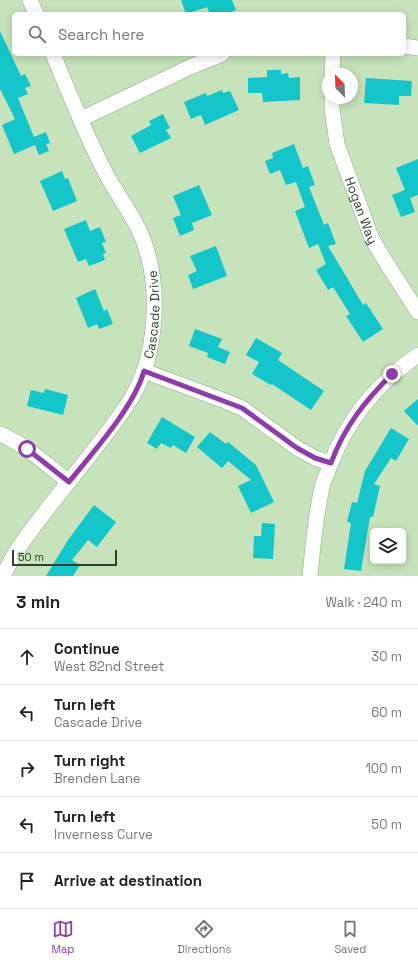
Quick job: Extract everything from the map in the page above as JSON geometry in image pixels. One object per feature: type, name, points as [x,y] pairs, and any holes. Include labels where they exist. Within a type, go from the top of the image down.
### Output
[{"type":"street","points":[[30,0],[35,12]]},
{"type":"street","points":[[406,46],[418,48]]},
{"type":"street","name":"Cascade Drive","points":[[3,576],[18,548],[128,403],[141,378],[150,353],[153,326],[154,293],[149,260],[138,229],[104,172],[54,56]]},
{"type":"street","points":[[81,119],[190,67],[217,56]]},
{"type":"street","points":[[332,68],[333,56]]},
{"type":"street","name":"Hogan Way","points":[[332,104],[337,144],[372,239],[418,312]]},
{"type":"street","points":[[310,576],[316,522],[322,487],[331,463],[350,423],[371,395],[392,374],[418,355]]},
{"type":"street","points":[[144,371],[242,408],[297,448],[315,458],[331,463]]},
{"type":"street","points":[[0,434],[10,438],[27,449],[69,482]]},
{"type":"building","points":[[181,0],[232,0],[236,10],[231,12],[209,12],[207,7],[192,12],[185,12]]},
{"type":"building","points":[[0,31],[21,76],[25,74],[31,86],[25,88],[28,94],[18,98],[34,137],[46,132],[50,143],[46,144],[49,151],[39,155],[35,145],[14,154],[2,125],[15,119],[0,89]]},
{"type":"building","points":[[267,70],[281,70],[281,74],[288,73],[289,78],[300,77],[300,100],[263,102],[262,93],[248,93],[248,78],[267,77]]},
{"type":"building","points":[[366,78],[412,81],[411,96],[399,96],[399,105],[364,103]]},
{"type":"building","points":[[222,90],[223,93],[230,91],[239,110],[205,125],[201,115],[191,119],[184,102],[206,93],[207,96]]},
{"type":"building","points":[[163,114],[170,128],[166,130],[171,138],[140,153],[131,136],[151,125],[149,121]]},
{"type":"building","points":[[294,144],[303,168],[308,166],[315,185],[309,187],[324,225],[328,223],[336,244],[328,246],[363,305],[366,303],[383,329],[363,342],[346,316],[350,314],[333,287],[328,290],[316,270],[326,264],[318,244],[309,248],[295,211],[305,207],[296,182],[286,185],[280,170],[270,174],[265,161],[273,158],[272,153]]},
{"type":"building","points":[[418,159],[418,195],[410,198],[415,212],[401,217],[392,195],[405,190],[396,168]]},
{"type":"building","points":[[62,171],[65,179],[68,178],[77,201],[53,211],[40,181]]},
{"type":"building","points":[[199,185],[212,215],[192,223],[194,230],[180,236],[173,218],[181,215],[173,196]]},
{"type":"building","points":[[86,220],[90,231],[100,227],[106,242],[102,243],[106,253],[103,254],[105,260],[89,266],[86,259],[78,262],[64,229]]},
{"type":"building","points":[[216,246],[227,276],[193,289],[188,275],[197,271],[190,256]]},
{"type":"building","points":[[95,289],[104,311],[107,309],[113,324],[99,329],[97,324],[88,328],[76,298]]},
{"type":"building","points":[[195,329],[222,339],[218,347],[230,352],[225,364],[207,357],[208,353],[189,346]]},
{"type":"building","points":[[256,338],[282,353],[278,360],[324,391],[311,410],[272,384],[271,385],[252,374],[259,362],[246,355]]},
{"type":"building","points":[[45,389],[68,395],[63,415],[27,406],[31,390],[44,393]]},
{"type":"building","points":[[418,399],[418,426],[404,411]]},
{"type":"building","points":[[162,417],[195,437],[186,453],[173,445],[171,448],[161,443],[157,449],[147,443]]},
{"type":"building","points":[[391,428],[409,439],[396,461],[391,458],[374,484],[380,486],[373,517],[370,517],[361,571],[344,569],[351,523],[347,522],[352,502],[357,503],[365,471]]},
{"type":"building","points":[[210,432],[226,444],[228,442],[256,465],[274,502],[251,513],[238,486],[251,480],[228,461],[222,468],[197,447]]},
{"type":"building","points":[[94,505],[116,522],[97,547],[88,540],[72,560],[80,565],[73,576],[46,576],[68,540]]},
{"type":"building","points":[[262,523],[275,524],[273,559],[253,558],[254,536],[261,536]]},
{"type":"route","points":[[27,449],[69,482],[128,403],[144,371],[242,408],[297,448],[315,458],[331,463],[350,423],[371,395],[392,374]]}]
